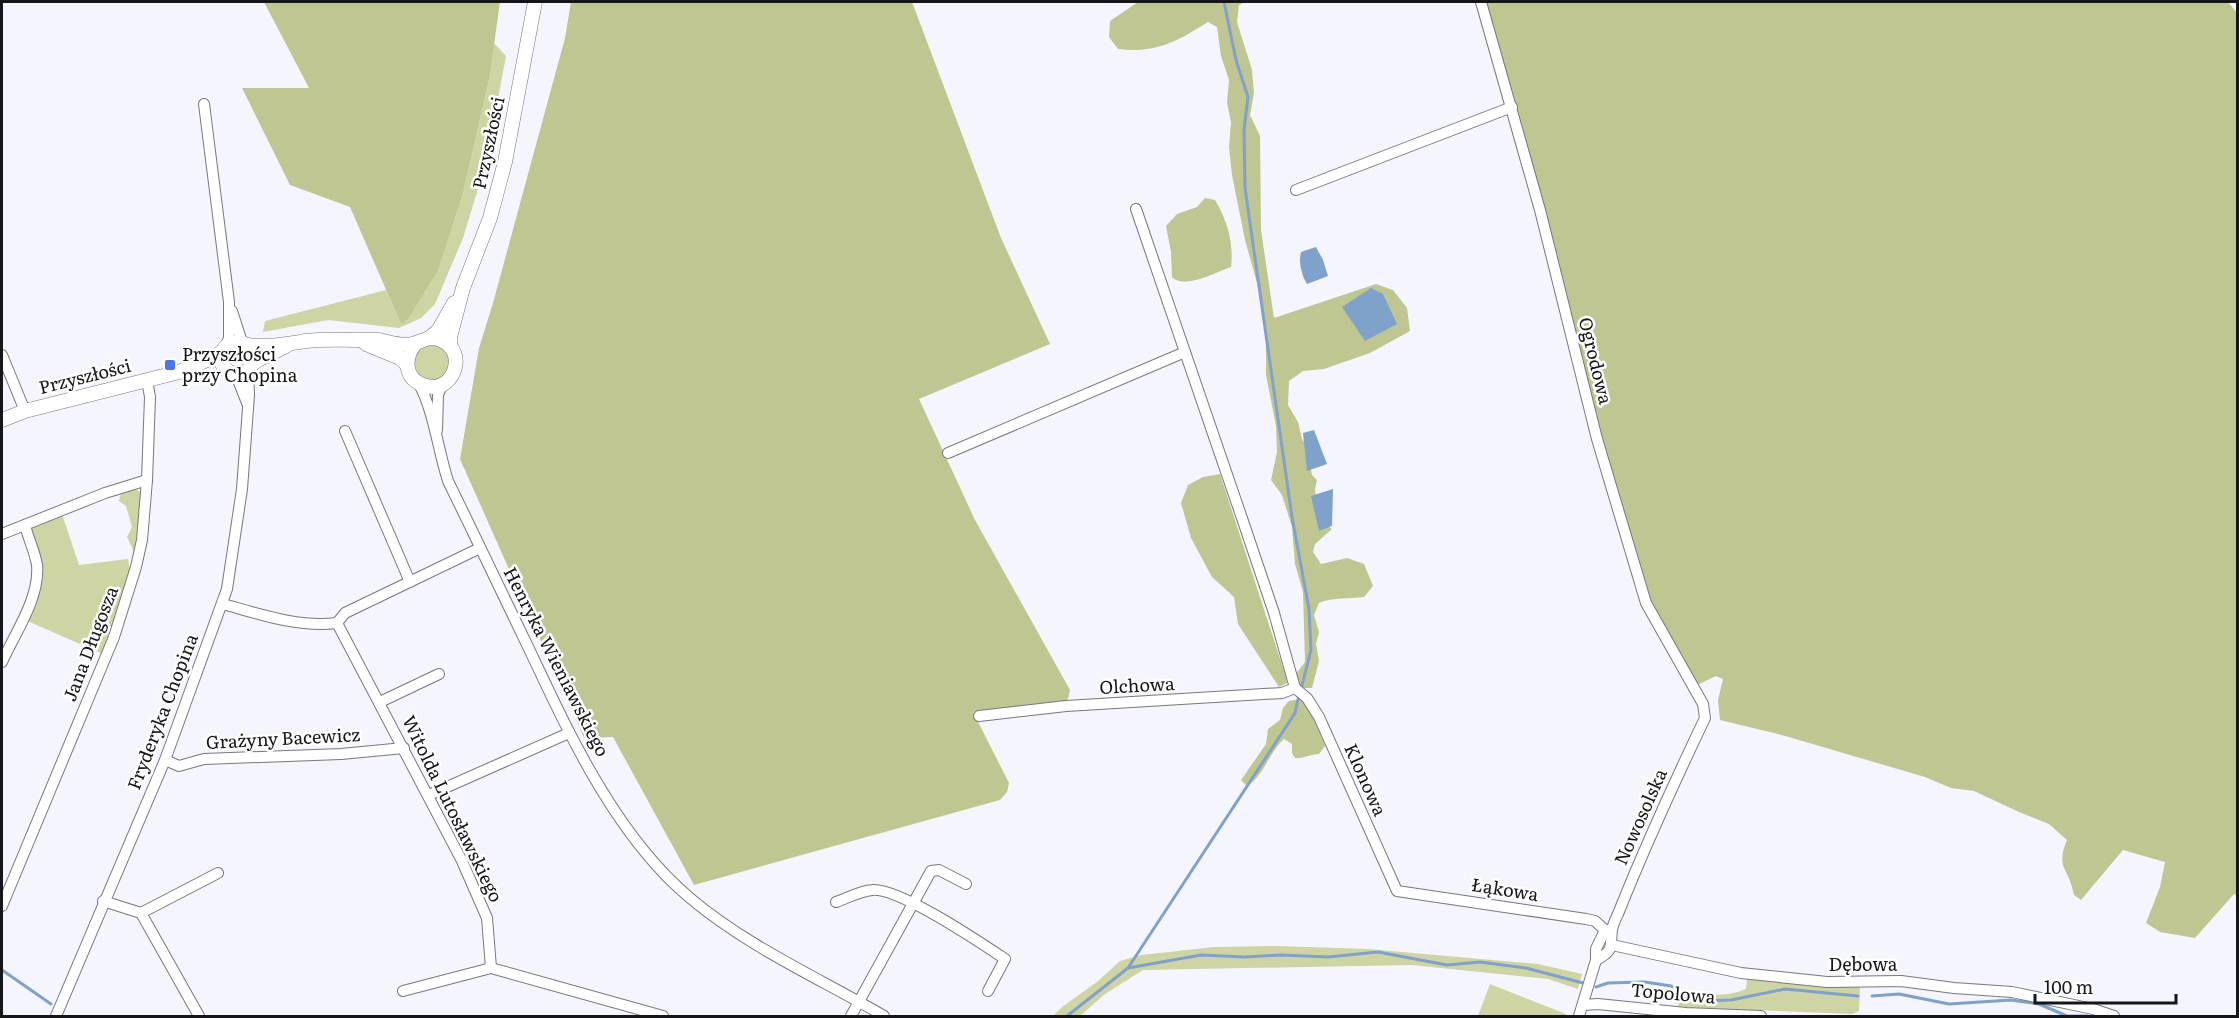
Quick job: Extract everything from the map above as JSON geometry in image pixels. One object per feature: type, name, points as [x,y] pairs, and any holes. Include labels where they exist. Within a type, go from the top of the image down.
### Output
[{"type":"street","name":"Przyszłości","points":[[450,346],[450,337],[463,288],[482,241],[499,185],[535,2]]},
{"type":"street","name":"Ogrodowa","points":[[1481,2],[1540,210],[1597,439],[1646,603],[1703,704],[1705,718]]},
{"type":"street","points":[[204,104],[229,302],[229,338],[223,349],[222,364],[229,372],[244,373],[258,360],[290,344]]},
{"type":"street","points":[[1296,190],[1512,107]]},
{"type":"street","points":[[1136,209],[1274,613],[1295,688]]},
{"type":"street","name":"Przyszłości","points":[[429,338],[438,331],[463,288]]},
{"type":"street","points":[[229,302],[245,343],[252,352],[250,368]]},
{"type":"street","points":[[223,349],[231,342],[290,344],[330,339],[375,339],[405,345],[437,338],[450,346],[454,353],[456,368],[442,386],[419,384],[413,379],[407,365],[400,358],[353,340]]},
{"type":"street","points":[[407,365],[408,357],[415,344]]},
{"type":"street","name":"Przyszłości","points":[[2,420],[25,411],[179,372],[216,356],[223,349]]},
{"type":"street","points":[[948,453],[1185,352]]},
{"type":"street","points":[[2,355],[25,411]]},
{"type":"street","name":"Fryderyka Chopina","points":[[56,1017],[165,760],[228,588],[242,489],[250,368]]},
{"type":"street","name":"Przyszłości","points":[[179,372],[218,369],[229,372]]},
{"type":"street","name":"Fryderyka Chopina","points":[[229,372],[238,380],[248,406]]},
{"type":"street","name":"Jana Długosza","points":[[2,906],[114,637],[136,567],[142,540],[147,480],[150,397],[147,380]]},
{"type":"street","name":"Henryka Wieniawskiego","points":[[419,384],[424,394],[448,481],[569,733],[628,829],[662,871],[688,897],[713,916],[745,937],[884,1017]]},
{"type":"street","name":"Henryka Wieniawskiego","points":[[436,442],[438,395],[442,386]]},
{"type":"street","points":[[345,431],[410,582]]},
{"type":"street","points":[[2,534],[105,493],[147,480]]},
{"type":"street","points":[[2,662],[37,584],[37,564],[25,525]]},
{"type":"street","points":[[223,604],[318,626],[337,623],[345,613],[480,548]]},
{"type":"street","name":"Witolda Lutosławskiego","points":[[337,623],[462,861],[487,918],[491,968]]},
{"type":"street","name":"Witolda Lutosławskiego","points":[[380,702],[439,674]]},
{"type":"street","name":"Olchowa","points":[[980,716],[1066,706],[1282,693],[1295,688]]},
{"type":"street","name":"Klonowa","points":[[1295,688],[1307,698],[1319,717],[1397,891]]},
{"type":"street","name":"Nowosolska","points":[[1579,1017],[1596,960],[1596,949],[1608,930],[1705,718]]},
{"type":"street","points":[[429,795],[569,733]]},
{"type":"street","name":"Grażyny Bacewicz","points":[[165,760],[179,766],[204,759],[341,754],[404,748]]},
{"type":"street","points":[[851,1017],[931,871],[939,870],[966,884]]},
{"type":"street","points":[[141,914],[218,873]]},
{"type":"street","points":[[837,902],[873,889],[888,892],[913,903],[1005,959],[988,991]]},
{"type":"street","name":"Łąkowa","points":[[1397,891],[1586,919],[1595,921],[1608,930]]},
{"type":"street","points":[[104,901],[141,914],[199,1017]]},
{"type":"street","name":"Nowosolska","points":[[1608,930],[1612,945]]},
{"type":"street","points":[[1596,960],[1604,956],[1612,945]]},
{"type":"street","name":"Dębowa","points":[[1612,945],[1741,973],[1827,982],[1901,981],[2012,992],[2093,1009],[2114,1017]]},
{"type":"street","points":[[403,991],[491,968],[663,1017]]},
{"type":"street","name":"Topolowa","points":[[1583,1005],[1598,1004],[1686,1013],[1761,1017]]},
{"type":"green space","points":[[264,2],[500,2],[489,80],[464,189],[438,270],[408,319],[401,324],[350,207],[290,185],[242,88],[309,88]]},
{"type":"green space","points":[[571,2],[912,2],[1001,238],[1050,344],[919,399],[975,520],[1070,690],[1068,699],[1063,703],[973,712],[1009,783],[1007,792],[1000,800],[694,885],[613,737],[584,738],[460,459],[479,348],[565,38]]},
{"type":"green space","points":[[1138,2],[1245,2],[1239,5],[1237,22],[1252,70],[1254,93],[1250,115],[1260,136],[1261,230],[1274,318],[1376,284],[1393,290],[1407,308],[1410,331],[1370,353],[1324,369],[1303,371],[1289,381],[1288,405],[1298,422],[1302,439],[1310,450],[1312,475],[1317,480],[1315,489],[1318,519],[1332,529],[1315,544],[1313,552],[1321,564],[1347,558],[1364,564],[1373,586],[1364,597],[1335,599],[1319,603],[1314,615],[1319,632],[1316,644],[1319,661],[1312,688],[1301,688],[1295,675],[1305,662],[1303,592],[1295,564],[1292,527],[1282,495],[1271,480],[1277,452],[1276,426],[1266,375],[1266,330],[1232,175],[1229,147],[1231,122],[1227,103],[1229,80],[1221,56],[1217,27],[1208,22],[1176,40],[1155,48],[1118,49],[1109,37],[1110,21]]},
{"type":"green space","points":[[1481,2],[2228,2],[2238,14],[2238,895],[2234,894],[2195,938],[2160,932],[2146,923],[2160,887],[2165,862],[2123,850],[2081,900],[2074,895],[2064,868],[2062,857],[2067,840],[2049,824],[1974,791],[1951,788],[1925,777],[1782,735],[1720,720],[1718,700],[1723,679],[1716,676],[1697,685],[1649,603],[1600,439]]},
{"type":"green space","points":[[493,42],[506,56],[486,163],[463,238],[435,304],[421,318],[399,328],[328,320],[263,332],[265,321],[386,290],[401,324],[464,189],[489,80]]},
{"type":"green space","points":[[1205,198],[1215,200],[1223,216],[1230,241],[1231,267],[1192,281],[1177,281],[1172,277],[1171,252],[1166,226],[1177,214],[1197,207]]},
{"type":"green space","points":[[431,345],[444,350],[449,363],[444,376],[431,381],[418,376],[413,363],[418,350]]},
{"type":"green space","points":[[1220,474],[1286,677],[1287,683],[1279,687],[1238,624],[1234,597],[1212,577],[1191,538],[1181,503],[1188,485],[1203,477]]},
{"type":"green space","points":[[132,487],[143,496],[134,552],[127,537],[132,527],[126,506],[119,501],[123,491]]},
{"type":"green space","points":[[62,514],[79,565],[128,559],[131,575],[103,654],[25,620],[40,585],[24,530]]},
{"type":"green space","points":[[1300,699],[1308,706],[1325,746],[1319,754],[1295,758],[1292,753],[1292,744],[1284,739],[1274,750],[1258,776],[1247,786],[1241,780],[1266,744],[1268,729],[1280,720],[1283,708],[1289,701]]},
{"type":"green space","points":[[1276,946],[1368,949],[1538,964],[1582,974],[1578,989],[1548,979],[1412,965],[1143,970],[1105,994],[1080,1016],[1053,1016],[1120,961],[1141,955],[1214,947]]},
{"type":"green space","points":[[1747,979],[1852,985],[1860,988],[1859,1011],[1852,1014],[1678,1007],[1681,991],[1730,994],[1746,989]]},
{"type":"green space","points":[[1490,984],[1566,1014],[1565,1016],[1478,1016]]},
{"type":"water","points":[[1316,247],[1328,276],[1307,284],[1301,269],[1301,252]]},
{"type":"water","points":[[1371,288],[1383,294],[1397,324],[1365,341],[1342,307]]},
{"type":"water","points":[[1314,430],[1327,464],[1307,471],[1303,433]]},
{"type":"water","points":[[1333,489],[1332,526],[1319,531],[1311,496]]},
{"type":"waterway","points":[[1224,2],[1236,60],[1248,97],[1244,129],[1245,188],[1292,517],[1309,609],[1311,650],[1301,689]]},
{"type":"waterway","points":[[1128,968],[1295,713],[1299,695]]},
{"type":"waterway","points":[[1067,1016],[1128,968],[1201,955],[1328,957],[1378,952],[1447,965],[1480,962],[1526,968],[1583,983]]},
{"type":"waterway","points":[[2,970],[51,1004]]},
{"type":"waterway","points":[[1596,987],[1608,983],[1645,982],[1671,986],[1701,1001],[1731,1000],[1785,989],[1858,996]]},
{"type":"waterway","points":[[1872,996],[1899,994],[1949,1004],[2011,1000],[2039,1004],[2067,1016],[2088,1016]]},
{"type":"place","name":"Przyszłości przy Chopina","points":[[170,365]]}]
